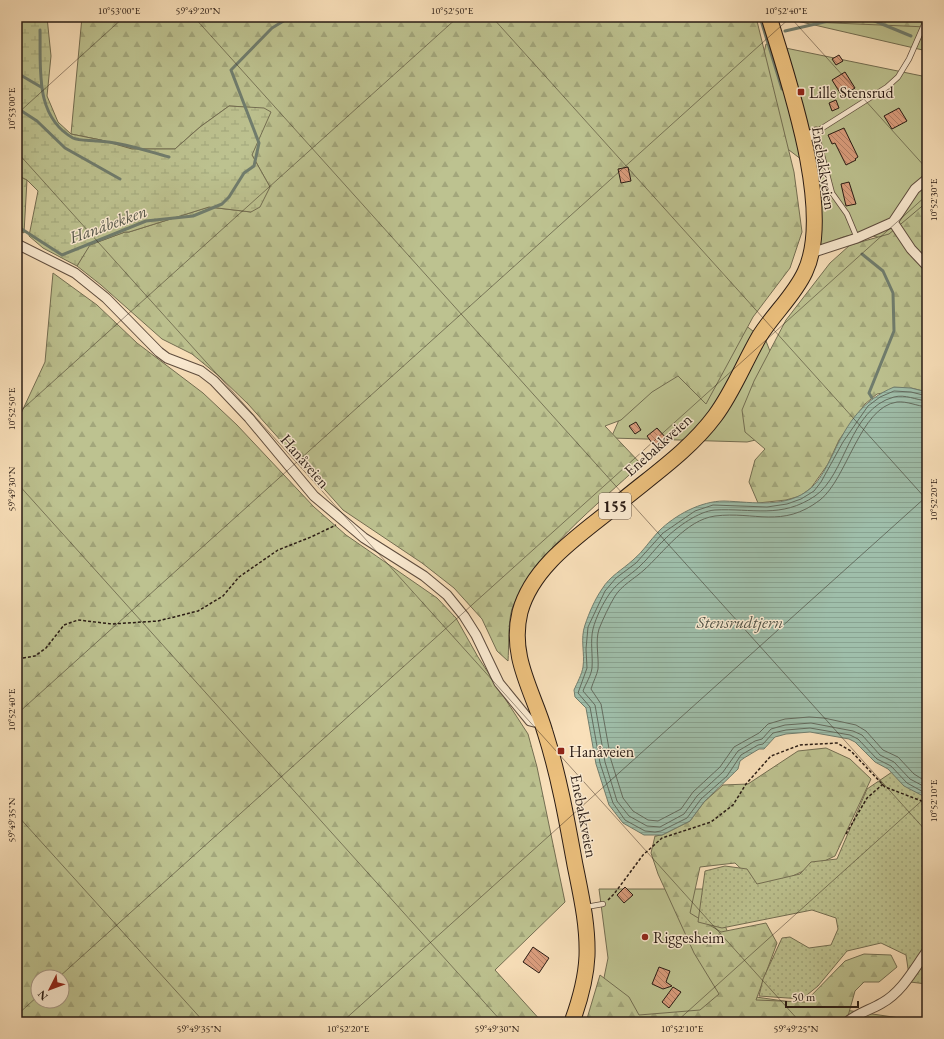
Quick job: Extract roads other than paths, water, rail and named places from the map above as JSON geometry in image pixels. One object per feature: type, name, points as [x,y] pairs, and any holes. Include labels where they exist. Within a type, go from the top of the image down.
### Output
[{"type":"main road","name":"Enebakkveien","points":[[572,1022],[582,991],[586,965],[587,938],[559,780],[542,721],[524,678],[517,646],[520,613],[533,583],[560,553],[677,454],[710,422],[727,398],[762,332],[801,278],[811,253],[814,231],[810,136],[769,17]]},
{"type":"street","points":[[811,253],[856,238],[893,222],[912,193],[927,179]]},
{"type":"street","points":[[893,222],[911,249],[927,266]]},
{"type":"street","name":"Hanåveien","points":[[17,244],[75,273],[106,298],[159,352],[167,358],[200,371],[214,381],[249,418],[314,496],[343,522],[364,538],[424,576],[447,595],[464,616],[476,635],[499,683],[530,720],[534,722],[542,721]]},
{"type":"street","points":[[847,1022],[855,1015],[883,1003],[893,996],[927,951]]},
{"type":"lane","points":[[856,238],[847,214],[832,193],[810,136],[883,89],[900,75],[909,59],[927,18]]},
{"type":"lane","points":[[582,908],[603,904]]},
{"type":"water","name":"Stensrudtjern","points":[[894,387],[911,388],[927,392],[927,798],[904,786],[888,769],[875,762],[855,742],[849,739],[810,732],[786,734],[775,737],[764,749],[759,749],[744,758],[740,761],[738,769],[704,802],[690,821],[662,835],[644,835],[623,823],[609,805],[596,764],[586,708],[575,697],[574,690],[581,676],[583,667],[584,630],[590,611],[599,593],[605,584],[616,573],[637,557],[665,525],[689,510],[706,503],[724,501],[758,503],[781,502],[802,495],[815,484],[821,476],[839,441],[858,413],[874,398]]},
{"type":"waterway","name":"Hanåbekken","points":[[17,226],[62,255],[146,221],[193,216],[222,204],[229,197],[244,173],[254,166],[259,143],[231,70],[272,28],[290,17]]},
{"type":"waterway","points":[[760,17],[782,89]]},
{"type":"waterway","points":[[785,31],[846,17]]},
{"type":"waterway","points":[[865,17],[911,36]]},
{"type":"waterway","points":[[40,30],[42,90],[46,104],[60,129],[76,139],[116,143],[169,157]]},
{"type":"waterway","points":[[17,73],[41,87]]},
{"type":"waterway","points":[[17,108],[37,121],[65,148],[120,179]]},
{"type":"waterway","points":[[862,254],[883,271],[893,293],[894,331],[869,393],[872,398]]},
{"type":"place","name":"Lille Stensrud","points":[[801,92]]},
{"type":"place","name":"Hanåveien","points":[[561,751]]},
{"type":"place","name":"Riggesheim","points":[[645,937]]}]
